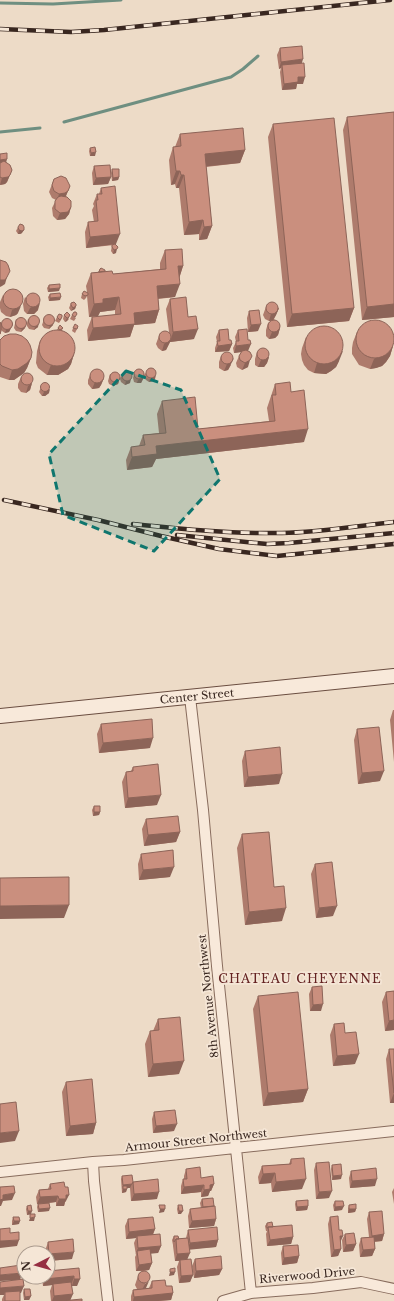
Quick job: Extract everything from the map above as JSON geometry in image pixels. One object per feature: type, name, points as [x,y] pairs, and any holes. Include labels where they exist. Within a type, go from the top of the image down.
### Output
[{"type":"main road","name":"Center Street","points":[[0,716],[394,676]]},
{"type":"street","name":"8th Avenue Northwest","points":[[190,697],[203,810],[217,966],[251,1293]]},
{"type":"street","name":"Armour Street Northwest","points":[[0,1172],[394,1131]]},
{"type":"street","points":[[93,1162],[108,1301]]},
{"type":"street","name":"Riverwood Drive","points":[[223,1301],[251,1293],[361,1282],[394,1289]]},
{"type":"highlighted area","points":[[126,371],[181,390],[220,479],[154,551],[63,515],[49,454]]},
{"type":"building","points":[[302,46],[303,59],[281,62],[280,48]]},
{"type":"building","points":[[304,63],[305,77],[298,77],[298,82],[284,84],[282,65]]},
{"type":"building","points":[[394,112],[394,304],[367,307],[347,117]]},
{"type":"building","points":[[334,118],[354,308],[292,314],[273,124]]},
{"type":"building","points":[[243,128],[245,150],[205,154],[212,226],[204,227],[203,220],[189,222],[184,175],[181,175],[180,171],[176,171],[173,147],[181,146],[180,134]]},
{"type":"building","points":[[95,147],[96,152],[91,153],[90,148]]},
{"type":"building","points":[[7,153],[7,159],[0,160],[0,154]]},
{"type":"building","points":[[4,161],[10,165],[12,170],[8,177],[2,178],[0,177],[0,163]]},
{"type":"building","points":[[110,165],[111,177],[96,178],[94,166]]},
{"type":"building","points":[[112,169],[119,169],[119,177],[113,178]]},
{"type":"building","points":[[61,176],[66,178],[70,186],[68,191],[59,194],[54,191],[52,185],[54,179]]},
{"type":"building","points":[[115,186],[120,234],[90,237],[88,222],[98,221],[96,200],[98,200],[97,194],[102,194],[101,188]]},
{"type":"building","points":[[61,196],[67,197],[71,201],[71,207],[68,212],[60,213],[55,209],[55,201]]},
{"type":"building","points":[[20,224],[24,227],[24,230],[22,231],[19,230],[18,227]]},
{"type":"building","points":[[115,244],[118,247],[114,250],[112,245]]},
{"type":"building","points":[[182,249],[183,266],[178,266],[180,284],[157,286],[159,310],[134,313],[135,324],[93,328],[92,317],[121,314],[119,297],[103,299],[103,303],[94,304],[91,273],[112,271],[113,274],[166,269],[165,250]]},
{"type":"building","points":[[0,260],[6,262],[10,271],[5,280],[0,280]]},
{"type":"building","points":[[101,268],[105,270],[105,271],[99,272]]},
{"type":"building","points":[[60,284],[60,288],[49,289],[49,285]]},
{"type":"building","points":[[9,289],[17,289],[23,295],[23,303],[17,309],[9,309],[3,303],[3,295]]},
{"type":"building","points":[[84,291],[88,293],[88,295],[85,296],[82,294]]},
{"type":"building","points":[[30,293],[36,293],[40,297],[40,303],[36,307],[30,307],[26,303],[26,297]]},
{"type":"building","points":[[60,293],[61,297],[50,298],[50,294]]},
{"type":"building","points":[[186,297],[188,317],[196,316],[198,329],[173,332],[170,299]]},
{"type":"building","points":[[74,302],[76,306],[73,308],[71,303]]},
{"type":"building","points":[[270,302],[274,302],[278,308],[274,314],[270,314],[266,310],[266,306]]},
{"type":"building","points":[[259,310],[261,324],[251,325],[249,311]]},
{"type":"building","points":[[67,312],[70,315],[68,318],[64,315]]},
{"type":"building","points":[[74,312],[77,314],[75,317],[72,315]]},
{"type":"building","points":[[59,314],[62,315],[60,320],[57,317]]},
{"type":"building","points":[[47,315],[51,315],[53,316],[53,324],[47,325],[44,322],[44,318]]},
{"type":"building","points":[[32,316],[36,316],[38,317],[38,325],[32,326],[29,323],[29,319]]},
{"type":"building","points":[[19,318],[23,318],[25,319],[25,327],[19,328],[16,325],[16,321]]},
{"type":"building","points":[[5,319],[9,319],[11,320],[11,328],[5,329],[2,326],[2,322]]},
{"type":"building","points":[[272,320],[276,320],[280,326],[276,332],[272,332],[268,328],[268,324]]},
{"type":"building","points":[[371,320],[379,320],[389,325],[393,332],[393,346],[389,353],[379,358],[371,358],[361,353],[359,350],[356,343],[356,335],[361,325],[364,323]]},
{"type":"building","points":[[75,324],[78,326],[77,329],[73,328]]},
{"type":"building","points":[[60,325],[63,328],[60,330],[58,328]]},
{"type":"building","points":[[320,326],[328,326],[338,331],[342,338],[342,352],[338,359],[328,364],[320,364],[310,359],[308,356],[305,349],[305,341],[310,331],[313,329]]},
{"type":"building","points":[[228,329],[229,340],[231,340],[232,344],[218,346],[217,341],[220,341],[219,330]]},
{"type":"building","points":[[247,329],[248,340],[250,340],[251,344],[236,346],[236,341],[239,341],[238,330]]},
{"type":"building","points":[[57,330],[70,335],[75,348],[70,361],[57,366],[44,361],[39,348],[44,335]]},
{"type":"building","points":[[163,331],[167,331],[171,337],[167,343],[163,343],[159,339],[159,335]]},
{"type":"building","points":[[10,334],[22,336],[27,340],[32,352],[31,358],[27,363],[18,369],[12,370],[0,364],[0,340],[4,336]]},
{"type":"building","points":[[261,348],[265,348],[269,354],[265,360],[261,360],[257,356],[257,352]]},
{"type":"building","points":[[246,350],[250,352],[252,356],[250,360],[245,363],[240,360],[239,356],[242,351]]},
{"type":"building","points":[[225,352],[229,352],[233,358],[229,364],[225,364],[221,360],[221,356]]},
{"type":"building","points":[[149,368],[153,368],[155,369],[155,377],[149,378],[146,375],[146,371]]},
{"type":"building","points":[[97,369],[102,371],[104,376],[102,381],[97,383],[92,381],[90,376],[92,371]]},
{"type":"building","points":[[137,369],[141,369],[143,370],[143,378],[137,379],[134,376],[134,372]]},
{"type":"building","points":[[125,371],[129,371],[131,372],[131,380],[125,381],[122,378],[122,374]]},
{"type":"building","points":[[113,372],[117,372],[119,373],[119,381],[113,382],[110,379],[110,375]]},
{"type":"building","points":[[25,373],[29,373],[33,379],[29,385],[25,385],[21,381],[21,377]]},
{"type":"building","points":[[45,382],[50,387],[45,392],[40,387]]},
{"type":"building","points":[[290,382],[291,392],[304,390],[308,429],[156,446],[157,454],[132,457],[131,447],[145,445],[143,435],[166,433],[162,401],[195,397],[198,429],[275,421],[272,395],[276,395],[275,384]]},
{"type":"building","points":[[152,719],[153,738],[103,743],[101,724]]},
{"type":"building","points":[[379,727],[384,771],[362,773],[357,729]]},
{"type":"building","points":[[280,747],[282,774],[248,777],[245,751]]},
{"type":"building","points":[[158,764],[161,795],[128,798],[126,772],[133,771],[133,767]]},
{"type":"building","points":[[94,806],[100,806],[100,812],[94,812]]},
{"type":"building","points":[[178,816],[180,832],[148,835],[146,819]]},
{"type":"building","points":[[269,832],[274,887],[284,886],[286,908],[249,912],[242,834]]},
{"type":"building","points":[[173,850],[174,867],[143,870],[141,854]]},
{"type":"building","points":[[332,862],[337,906],[319,908],[315,864]]},
{"type":"building","points":[[69,877],[69,905],[0,906],[0,878]]},
{"type":"building","points":[[322,986],[323,1004],[313,1005],[312,987]]},
{"type":"building","points":[[394,991],[394,1020],[389,1021],[386,992]]},
{"type":"building","points":[[298,992],[308,1089],[268,1093],[258,996]]},
{"type":"building","points":[[180,1017],[184,1061],[153,1064],[150,1031],[159,1030],[158,1019]]},
{"type":"building","points":[[344,1023],[345,1033],[356,1032],[359,1054],[337,1056],[334,1024]]},
{"type":"building","points":[[389,1049],[394,1049],[394,1093]]},
{"type":"building","points":[[92,1079],[96,1123],[70,1126],[66,1082]]},
{"type":"building","points":[[16,1102],[19,1131],[0,1133],[0,1104]]},
{"type":"building","points":[[175,1110],[177,1124],[156,1126],[154,1112]]},
{"type":"building","points":[[304,1158],[306,1179],[276,1182],[275,1173],[263,1174],[262,1166],[291,1164],[291,1159]]},
{"type":"building","points":[[329,1162],[332,1191],[319,1192],[316,1163]]},
{"type":"building","points":[[341,1164],[342,1175],[333,1176],[332,1165]]},
{"type":"building","points":[[200,1167],[201,1178],[213,1176],[214,1184],[210,1185],[210,1189],[204,1190],[204,1185],[184,1187],[183,1179],[187,1179],[186,1169]]},
{"type":"building","points":[[376,1168],[377,1179],[352,1181],[351,1171]]},
{"type":"building","points":[[132,1175],[132,1184],[123,1185],[122,1176]]},
{"type":"building","points":[[158,1179],[159,1192],[134,1194],[133,1182]]},
{"type":"building","points":[[64,1182],[65,1187],[68,1187],[69,1195],[66,1195],[66,1199],[59,1199],[58,1196],[40,1197],[39,1190],[51,1189],[50,1184]]},
{"type":"building","points":[[14,1186],[15,1193],[3,1195],[3,1199],[0,1200],[0,1187]]},
{"type":"building","points":[[123,1186],[127,1186],[127,1189],[123,1189]]},
{"type":"building","points":[[213,1198],[214,1206],[203,1207],[202,1199]]},
{"type":"building","points":[[308,1200],[308,1206],[297,1207],[296,1201]]},
{"type":"building","points":[[335,1201],[343,1201],[344,1206],[335,1207]]},
{"type":"building","points":[[49,1203],[50,1208],[39,1209],[38,1204]]},
{"type":"building","points":[[356,1204],[356,1209],[349,1209],[349,1205]]},
{"type":"building","points":[[31,1205],[32,1211],[28,1211],[27,1206]]},
{"type":"building","points":[[159,1205],[165,1205],[165,1209],[160,1209]]},
{"type":"building","points":[[178,1205],[182,1205],[183,1211],[179,1211]]},
{"type":"building","points":[[215,1206],[216,1219],[192,1221],[190,1209]]},
{"type":"building","points":[[382,1211],[384,1234],[372,1236],[369,1212]]},
{"type":"building","points":[[30,1214],[35,1214],[35,1217],[30,1218]]},
{"type":"building","points":[[338,1216],[339,1230],[342,1230],[343,1236],[340,1236],[341,1249],[334,1250],[330,1217]]},
{"type":"building","points":[[13,1217],[19,1217],[20,1221],[14,1221]]},
{"type":"building","points":[[153,1217],[155,1229],[129,1232],[128,1219]]},
{"type":"building","points":[[272,1222],[273,1227],[267,1228],[267,1223]]},
{"type":"building","points":[[292,1225],[293,1237],[270,1240],[268,1227]]},
{"type":"building","points":[[217,1227],[218,1240],[190,1243],[188,1230]]},
{"type":"building","points":[[10,1228],[10,1233],[19,1232],[19,1240],[0,1241],[0,1229]]},
{"type":"building","points":[[354,1233],[356,1244],[346,1245],[345,1234]]},
{"type":"building","points":[[160,1234],[161,1246],[138,1248],[137,1236]]},
{"type":"building","points":[[174,1236],[178,1236],[179,1239],[176,1239],[174,1242]]},
{"type":"building","points":[[374,1237],[375,1249],[363,1250],[361,1238]]},
{"type":"building","points":[[188,1238],[190,1253],[177,1254],[176,1239]]},
{"type":"building","points":[[73,1239],[74,1252],[56,1253],[56,1245],[48,1245],[48,1242]]},
{"type":"building","points":[[298,1245],[299,1256],[284,1258],[283,1246]]},
{"type":"building","points":[[150,1249],[152,1263],[139,1265],[137,1251]]},
{"type":"building","points":[[221,1256],[222,1269],[196,1271],[195,1259]]},
{"type":"building","points":[[191,1259],[193,1275],[181,1276],[180,1260]]},
{"type":"building","points":[[16,1266],[16,1274],[0,1275],[0,1268]]},
{"type":"building","points":[[79,1268],[80,1279],[74,1279],[74,1276],[56,1278],[56,1270]]},
{"type":"building","points":[[175,1268],[175,1272],[170,1272],[170,1269]]},
{"type":"building","points":[[142,1271],[146,1271],[150,1277],[146,1283],[142,1283],[138,1279],[138,1275]]},
{"type":"building","points":[[16,1280],[16,1285],[24,1286],[0,1288],[0,1282]]},
{"type":"building","points":[[165,1280],[166,1286],[172,1286],[173,1293],[134,1297],[133,1290],[152,1288],[152,1281]]},
{"type":"building","points":[[71,1282],[73,1294],[54,1296],[53,1285],[56,1285],[56,1284]]},
{"type":"building","points":[[24,1289],[30,1289],[31,1296],[25,1297]]},
{"type":"building","points":[[20,1291],[20,1301],[5,1301],[5,1292]]},
{"type":"building","points":[[82,1299],[82,1301],[61,1301]]},
{"type":"waterway","points":[[0,3],[53,4],[121,0]]},
{"type":"waterway","points":[[64,122],[231,77],[258,56]]},
{"type":"waterway","points":[[0,132],[40,128]]},
{"type":"railway","points":[[0,29],[71,32],[104,30],[390,0]]},
{"type":"railway","points":[[4,500],[98,520],[219,549],[277,556],[394,544]]},
{"type":"railway","points":[[133,524],[226,532],[282,533],[394,522]]},
{"type":"railway","points":[[177,535],[267,544],[394,533]]},
{"type":"district","name":"CHATEAU CHEYENNE","points":[[300,979]]}]
